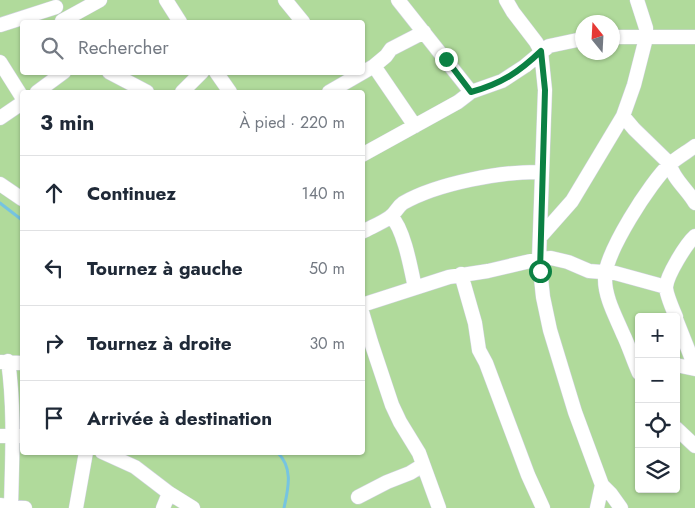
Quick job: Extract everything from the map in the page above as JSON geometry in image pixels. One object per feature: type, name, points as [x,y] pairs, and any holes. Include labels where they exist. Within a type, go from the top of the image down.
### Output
[{"type":"street","points":[[65,20],[100,0]]},
{"type":"street","points":[[166,0],[179,20]]},
{"type":"street","points":[[285,0],[301,20]]},
{"type":"street","points":[[398,0],[471,92]]},
{"type":"street","points":[[506,0],[541,51],[545,90],[539,259],[540,284],[550,330],[575,412],[602,485],[621,508]]},
{"type":"street","points":[[541,236],[572,201],[623,116],[634,85],[646,38],[646,28],[638,0]]},
{"type":"street","points":[[0,24],[56,4],[61,20]]},
{"type":"street","points":[[365,70],[374,66],[391,49],[424,32]]},
{"type":"street","points":[[620,37],[695,37]]},
{"type":"street","points":[[365,153],[458,102],[471,92],[502,81],[525,66],[549,46],[575,40]]},
{"type":"street","points":[[0,62],[20,95]]},
{"type":"street","points":[[374,66],[415,126]]},
{"type":"street","points":[[40,90],[60,75]]},
{"type":"street","points":[[115,75],[143,90]]},
{"type":"street","points":[[184,90],[199,75]]},
{"type":"street","points":[[218,75],[229,90]]},
{"type":"street","points":[[332,90],[353,75]]},
{"type":"street","points":[[0,118],[20,104]]},
{"type":"street","points":[[623,116],[670,164],[675,177],[689,192],[695,203]]},
{"type":"street","points":[[635,355],[613,312],[604,280],[605,271],[618,239],[644,194],[670,164],[695,146]]},
{"type":"street","points":[[365,230],[391,216],[402,204],[450,184],[497,175],[542,172]]},
{"type":"street","points":[[0,184],[20,198]]},
{"type":"street","points":[[391,216],[396,220],[400,230],[415,288]]},
{"type":"street","points":[[674,313],[666,287],[681,254],[695,236]]},
{"type":"street","points":[[365,304],[461,274],[488,271],[551,258],[568,262],[589,271],[605,271],[666,287]]},
{"type":"street","points":[[461,274],[475,323],[479,350],[486,363],[528,475],[543,508]]},
{"type":"street","points":[[365,322],[392,405],[419,453],[439,508]]},
{"type":"street","points":[[680,329],[695,368],[680,366]]},
{"type":"street","points":[[11,507],[11,385],[4,362],[20,364]]},
{"type":"street","points":[[680,432],[695,446]]},
{"type":"street","points":[[76,508],[85,455]]},
{"type":"street","points":[[109,455],[135,467],[169,493],[193,508]]},
{"type":"street","points":[[358,498],[423,465]]},
{"type":"street","points":[[597,508],[602,485]]},
{"type":"street","points":[[163,508],[169,493]]},
{"type":"green space","points":[[0,0],[695,0],[695,508],[0,508]]},
{"type":"waterway","points":[[0,203],[20,218]]},
{"type":"waterway","points":[[280,455],[288,472],[288,486],[284,508]]},
{"type":"route","points":[[446,59],[471,92],[490,87],[502,81],[525,66],[541,51],[545,90],[540,271]]}]
